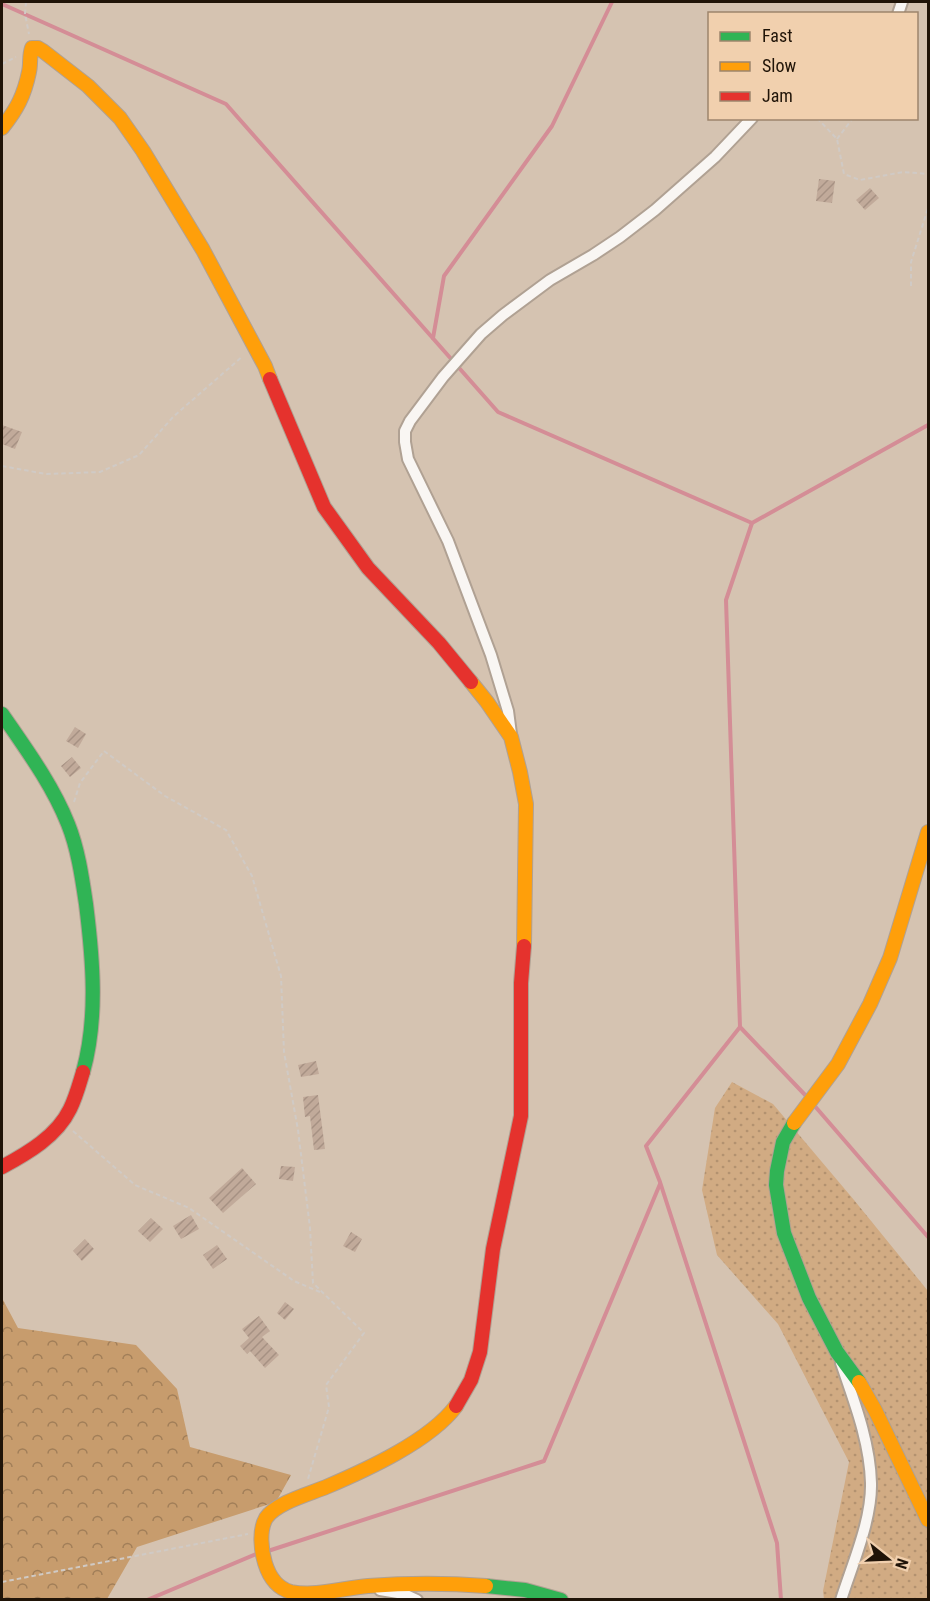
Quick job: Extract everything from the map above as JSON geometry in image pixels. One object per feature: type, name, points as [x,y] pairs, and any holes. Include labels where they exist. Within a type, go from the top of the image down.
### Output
[{"type":"street","points":[[2,128],[16,110],[24,93],[32,48],[43,51],[88,86],[120,118],[165,186],[254,346],[290,424],[324,507],[368,568],[439,643],[487,702],[511,737]]},
{"type":"street","points":[[561,1599],[528,1590],[488,1587],[403,1584],[300,1593],[281,1589],[270,1576],[264,1559],[262,1532],[268,1515],[275,1509],[389,1457],[445,1420],[460,1401],[471,1380],[480,1352],[493,1249],[521,1116],[521,984],[525,926],[526,804],[511,737],[508,711],[491,655],[448,542],[408,459],[405,431],[443,377],[481,334],[550,280],[620,237],[655,210],[714,157],[750,120]]},
{"type":"street","points":[[2,714],[48,781],[76,845],[84,888],[93,974],[93,1014],[89,1044],[80,1082],[69,1112],[53,1134],[32,1150],[2,1167]]},
{"type":"street","points":[[928,832],[890,958],[870,1004],[838,1065],[788,1132],[783,1142],[776,1185],[784,1233],[809,1298],[837,1352],[875,1410],[928,1520]]},
{"type":"street","points":[[837,1352],[864,1435],[871,1484],[866,1523],[841,1599]]},
{"type":"street","points":[[358,1587],[404,1594],[417,1599]]},
{"type":"path","points":[[26,2],[25,14],[32,48]]},
{"type":"path","points":[[819,120],[837,140],[844,174],[860,180],[903,172],[928,174]]},
{"type":"path","points":[[837,140],[852,120]]},
{"type":"path","points":[[911,286],[911,261],[928,208]]},
{"type":"path","points":[[2,466],[46,474],[100,472],[140,455],[174,416],[254,346]]},
{"type":"path","points":[[67,822],[80,783],[104,750],[165,796],[226,830],[252,876],[281,976],[285,1052],[310,1228],[313,1283],[364,1333],[326,1385],[329,1407],[302,1498]]},
{"type":"path","points":[[62,1121],[135,1185],[189,1208],[294,1281],[323,1294]]},
{"type":"path","points":[[2,1582],[262,1532]]},
{"type":"shaded area","points":[[732,1082],[773,1104],[928,1291],[928,1599],[824,1599],[823,1591],[849,1462],[778,1324],[717,1255],[702,1190],[715,1108]]},
{"type":"green space","points":[[2,1298],[18,1328],[136,1345],[177,1389],[190,1447],[291,1475],[276,1502],[137,1547],[107,1599],[2,1599]]},
{"type":"building","points":[[819,179],[835,181],[832,203],[816,201]]},
{"type":"building","points":[[870,188],[879,198],[865,210],[856,200]]},
{"type":"building","points":[[2,425],[22,432],[15,449],[2,444]]},
{"type":"building","points":[[75,727],[86,734],[78,748],[66,741]]},
{"type":"building","points":[[72,757],[81,768],[70,777],[61,766]]},
{"type":"building","points":[[316,1061],[319,1074],[301,1077],[298,1065]]},
{"type":"building","points":[[318,1095],[325,1149],[314,1150],[310,1116],[305,1117],[303,1097]]},
{"type":"building","points":[[281,1166],[295,1167],[293,1181],[279,1179]]},
{"type":"building","points":[[242,1168],[256,1184],[223,1213],[209,1198]]},
{"type":"building","points":[[191,1215],[199,1229],[181,1239],[173,1226]]},
{"type":"building","points":[[151,1218],[163,1229],[150,1242],[138,1231]]},
{"type":"building","points":[[351,1232],[362,1239],[355,1252],[343,1246]]},
{"type":"building","points":[[85,1239],[94,1249],[82,1261],[73,1251]]},
{"type":"building","points":[[217,1245],[227,1259],[213,1269],[203,1255]]},
{"type":"building","points":[[285,1302],[294,1309],[285,1320],[277,1313]]},
{"type":"building","points":[[259,1316],[270,1331],[262,1337],[279,1355],[265,1368],[250,1351],[247,1354],[240,1346],[249,1338],[242,1329]]},
{"type":"waterway","points":[[433,338],[444,276],[552,126],[612,2]]},
{"type":"waterway","points":[[2,4],[226,104],[498,412],[752,523]]},
{"type":"waterway","points":[[781,1600],[777,1543],[660,1182],[646,1146],[740,1027],[726,600],[752,523],[928,425]]},
{"type":"waterway","points":[[740,1027],[808,1098]]},
{"type":"waterway","points":[[813,1104],[928,1237]]},
{"type":"waterway","points":[[268,1551],[544,1461],[660,1184]]},
{"type":"waterway","points":[[147,1600],[256,1554]]},
{"type":"traffic: fast","points":[[2,714],[54,795],[68,824],[77,853],[88,925],[93,989],[91,1031],[83,1072]]},
{"type":"traffic: fast","points":[[794,1123],[783,1142],[777,1171],[776,1185],[784,1233],[809,1298],[837,1352],[859,1382]]},
{"type":"traffic: fast","points":[[486,1586],[525,1590],[561,1600]]},
{"type":"traffic: slow","points":[[2,128],[16,108],[25,88],[32,48],[43,51],[88,86],[120,118],[143,151],[203,250],[270,379]]},
{"type":"traffic: slow","points":[[471,682],[511,737],[520,772],[526,804],[524,946]]},
{"type":"traffic: slow","points":[[794,1123],[838,1064],[870,1004],[890,958],[928,832]]},
{"type":"traffic: slow","points":[[859,1382],[928,1520]]},
{"type":"traffic: slow","points":[[456,1406],[445,1419],[414,1443],[378,1463],[277,1508],[266,1518],[262,1528],[262,1552],[271,1577],[281,1588],[291,1592],[320,1593],[397,1584],[486,1586]]},
{"type":"traffic: jam","points":[[270,379],[324,507],[368,568],[439,643],[471,682]]},
{"type":"traffic: jam","points":[[456,1406],[471,1380],[480,1352],[493,1249],[521,1116],[521,983],[524,946]]},
{"type":"traffic: jam","points":[[2,1167],[32,1150],[58,1127],[72,1104],[83,1072]]}]
